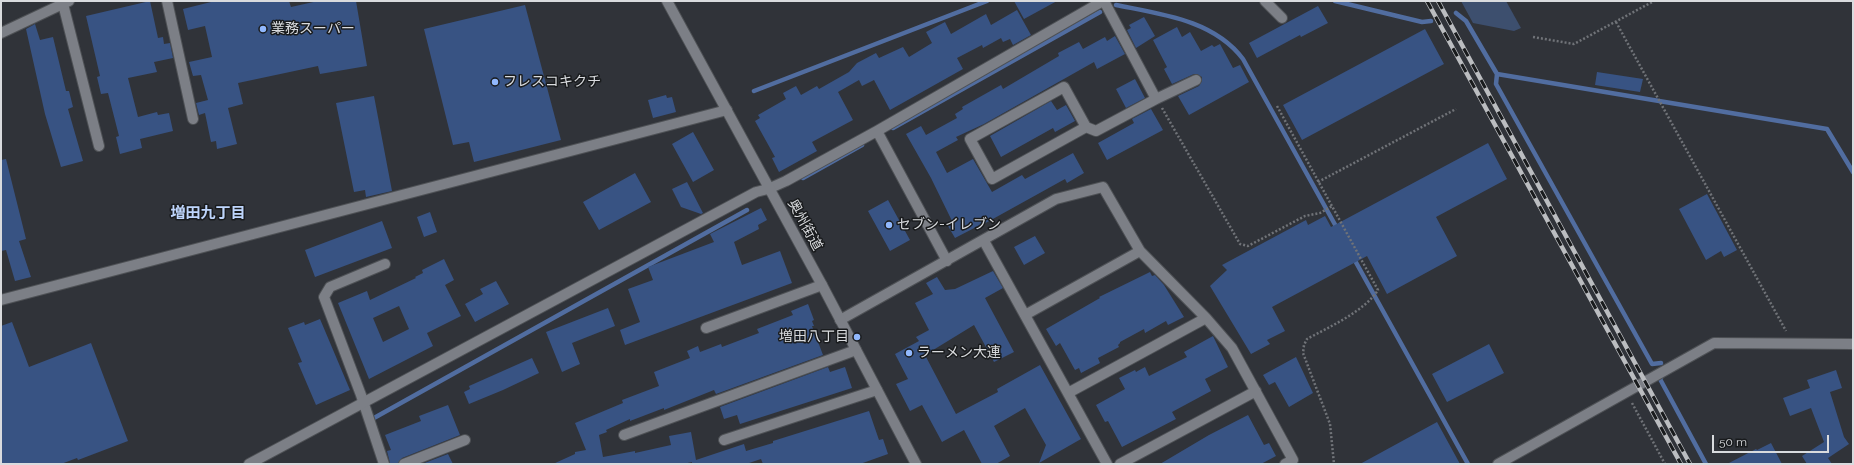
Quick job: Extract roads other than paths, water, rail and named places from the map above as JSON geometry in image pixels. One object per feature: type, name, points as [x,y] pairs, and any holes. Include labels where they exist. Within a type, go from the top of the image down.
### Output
[{"type":"street","points":[[167,1],[193,119]]},
{"type":"street","name":"奥州街道","points":[[667,1],[727,110],[768,189],[822,285],[916,464]]},
{"type":"street","points":[[249,464],[259,461],[756,192],[768,189],[786,181],[877,131],[1104,1],[1156,99]]},
{"type":"street","points":[[1265,1],[1282,18]]},
{"type":"street","points":[[1,33],[66,2],[99,146]]},
{"type":"street","points":[[1086,127],[992,179],[970,139],[1064,87],[1086,127],[1096,131],[1156,99],[1196,80]]},
{"type":"street","points":[[1,300],[727,110]]},
{"type":"street","points":[[877,131],[947,261]]},
{"type":"street","points":[[840,320],[1056,199],[1103,187],[1140,252],[1206,318],[1232,348],[1293,460],[1285,464]]},
{"type":"street","points":[[984,240],[1107,464]]},
{"type":"street","points":[[1025,315],[1140,252]]},
{"type":"street","points":[[384,464],[364,403],[324,297],[330,287],[385,264]]},
{"type":"street","points":[[706,328],[822,285]]},
{"type":"street","points":[[1068,393],[1206,318]]},
{"type":"street","points":[[1498,464],[1714,343],[1853,344]]},
{"type":"street","points":[[624,435],[856,350]]},
{"type":"street","points":[[724,440],[877,390]]},
{"type":"street","points":[[1120,464],[1256,391]]},
{"type":"street","points":[[404,464],[465,440]]},
{"type":"waterway","points":[[754,91],[987,1]]},
{"type":"waterway","points":[[1335,1],[1422,22],[1431,21]]},
{"type":"waterway","points":[[1116,5],[1186,21],[1217,35],[1231,46],[1243,59],[1338,230]]},
{"type":"waterway","points":[[893,128],[1100,12]]},
{"type":"waterway","points":[[1456,13],[1466,21],[1497,74],[1827,129],[1853,172]]},
{"type":"waterway","points":[[1497,74],[1496,84],[1652,364],[1661,363]]},
{"type":"waterway","points":[[803,178],[862,145]]},
{"type":"waterway","points":[[374,418],[747,210]]},
{"type":"waterway","points":[[1353,257],[1468,464]]},
{"type":"waterway","points":[[1663,375],[1660,379],[1706,464]]},
{"type":"railway","points":[[1427,1],[1681,464]]},
{"type":"railway","points":[[1438,1],[1690,464]]},
{"type":"place","name":"業務スーパー","points":[[263,29]]},
{"type":"place","name":"フレスコキクチ","points":[[495,82]]},
{"type":"place","name":"セブン-イレブン","points":[[889,225]]},
{"type":"place","name":"増田八丁目","points":[[857,337]]},
{"type":"place","name":"ラーメン大連","points":[[909,353]]},
{"type":"district","name":"増田九丁目","points":[[208,213]]}]
